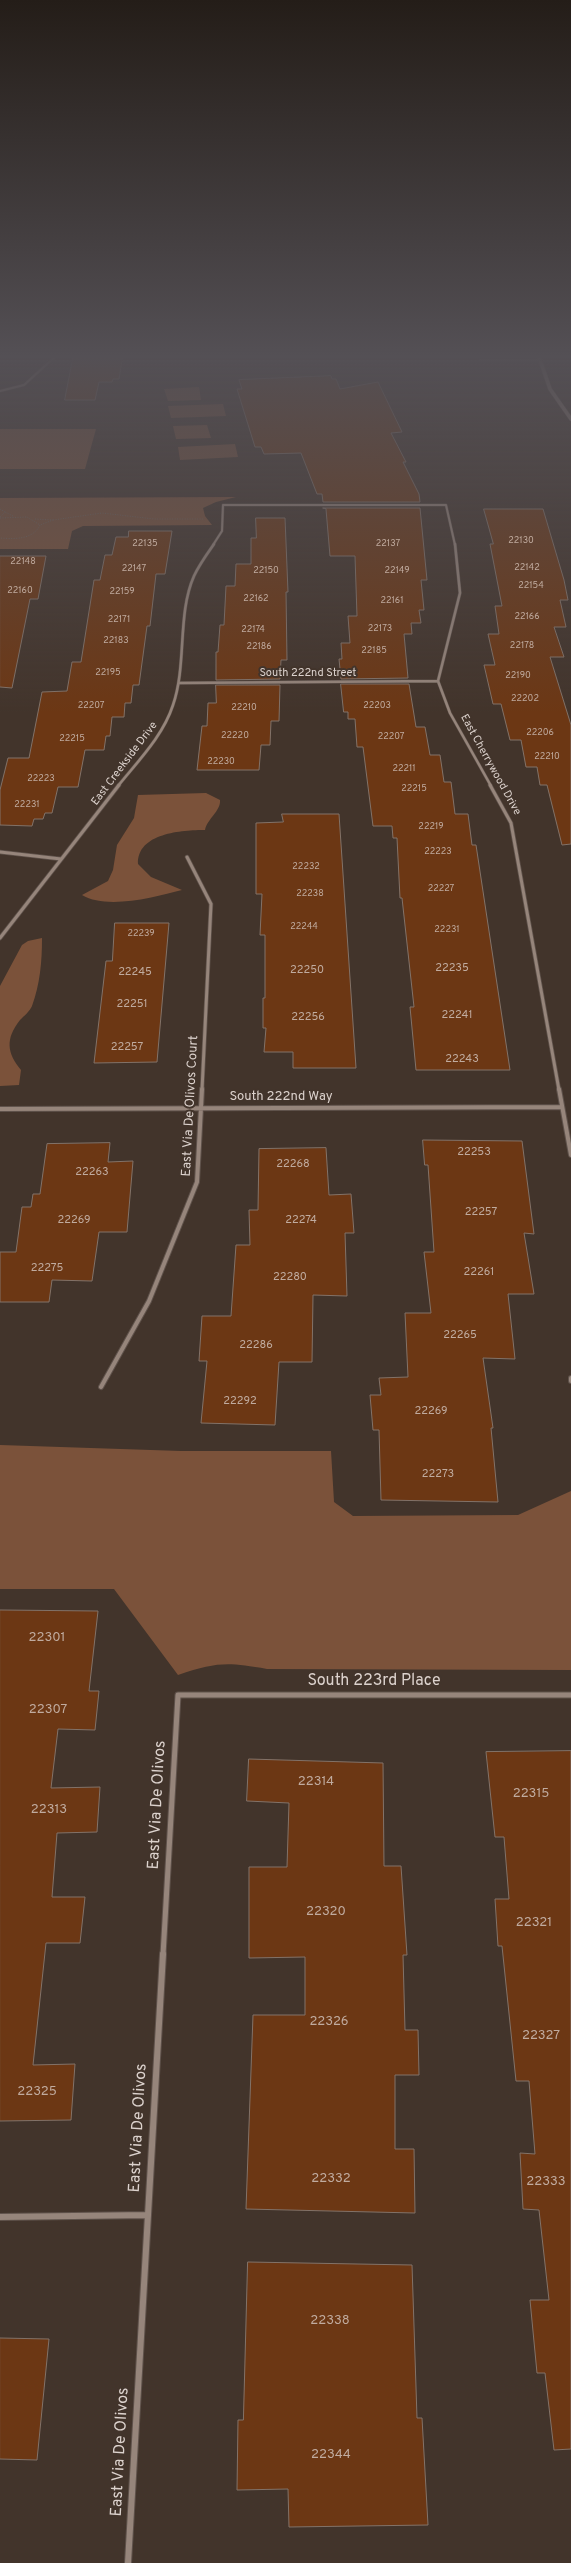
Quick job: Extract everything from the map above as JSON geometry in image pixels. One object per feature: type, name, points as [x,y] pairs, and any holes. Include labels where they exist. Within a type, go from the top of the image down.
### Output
[{"type":"street","name":"East Creekside Drive","points":[[0,938],[161,731],[174,706],[190,591],[194,576],[222,531],[223,505],[446,505],[453,529],[460,593],[438,681]]},
{"type":"street","name":"South 222nd Street","points":[[178,683],[438,681]]},
{"type":"street","name":"East Cherrywood Drive","points":[[438,681],[450,712],[511,823],[571,1155]]},
{"type":"street","points":[[0,852],[61,859]]},
{"type":"street","name":"East Via De Olivos Court","points":[[101,1388],[150,1301],[197,1182],[202,1107],[211,904],[187,858]]},
{"type":"street","name":"South 222nd Way","points":[[0,1109],[202,1107],[562,1107]]},
{"type":"street","name":"South 223rd Place","points":[[178,1695],[571,1695]]},
{"type":"street","name":"East Via De Olivos","points":[[128,2563],[178,1695]]},
{"type":"street","points":[[0,2217],[147,2216]]},
{"type":"path","points":[[0,509],[16,516],[32,519],[53,520]]},
{"type":"path","points":[[0,517],[5,512]]},
{"type":"path","points":[[0,538],[29,535],[36,532],[40,525],[53,520],[90,513],[168,520],[222,517]]},
{"type":"path","points":[[0,517],[16,516]]},
{"type":"path","points":[[32,519],[40,525]]},
{"type":"shaded area","points":[[236,497],[216,502],[203,508],[205,516],[212,525],[83,526],[72,531],[68,549],[0,549],[0,498]]},
{"type":"shaded area","points":[[206,793],[220,800],[220,804],[208,822],[205,830],[185,831],[162,835],[145,846],[140,854],[138,864],[151,877],[182,890],[145,899],[118,902],[104,902],[82,895],[108,881],[113,870],[117,845],[134,818],[138,795]]},
{"type":"shaded area","points":[[42,938],[42,956],[35,998],[30,1010],[15,1027],[10,1040],[13,1058],[21,1070],[19,1085],[0,1086],[0,986],[22,945],[28,941]]},
{"type":"shaded area","points":[[0,1445],[181,1451],[331,1451],[334,1502],[353,1516],[518,1515],[571,1491],[571,1670],[267,1669],[242,1665],[222,1664],[178,1675],[114,1589],[0,1589]]},
{"type":"building","points":[[309,474],[409,474],[419,494],[420,502],[323,502],[322,494],[317,494]]},
{"type":"building","points":[[323,508],[420,508],[427,580],[421,580],[424,610],[419,610],[421,623],[411,623],[412,634],[404,634],[408,678],[341,679],[339,659],[342,659],[341,643],[350,643],[348,616],[357,616],[355,556],[330,556],[326,509]]},
{"type":"building","points":[[484,509],[543,509],[564,580],[568,600],[560,600],[566,627],[554,627],[564,657],[550,657],[571,725],[571,844],[562,845],[547,785],[540,785],[537,767],[526,767],[521,740],[510,740],[501,704],[493,704],[484,665],[495,665],[488,634],[499,634],[495,606],[502,606],[490,544],[493,544]]},
{"type":"building","points":[[256,518],[285,518],[288,592],[286,592],[287,660],[281,660],[280,679],[216,680],[216,652],[218,652],[220,625],[224,625],[226,586],[235,586],[236,564],[251,564],[251,538],[256,538]]},
{"type":"building","points":[[129,531],[172,531],[165,574],[156,574],[150,626],[147,626],[139,685],[133,685],[131,703],[125,703],[124,717],[112,717],[110,736],[106,736],[104,750],[85,750],[78,787],[58,787],[52,813],[45,813],[43,819],[34,819],[32,826],[0,825],[0,790],[8,758],[29,758],[42,692],[67,691],[72,662],[81,662],[94,580],[100,580],[105,555],[112,555],[116,537],[128,537]]},
{"type":"building","points":[[0,556],[46,556],[38,599],[30,599],[12,688],[0,687]]},
{"type":"building","points":[[341,684],[409,684],[416,727],[425,727],[430,755],[440,755],[444,782],[451,782],[455,814],[468,814],[472,845],[476,845],[510,1070],[416,1070],[410,1007],[414,1007],[402,898],[400,898],[397,838],[393,838],[392,826],[373,826],[363,747],[357,747],[355,719],[348,719],[348,712],[344,712]]},
{"type":"building","points":[[216,685],[280,685],[279,721],[271,721],[270,745],[261,745],[259,770],[197,770],[202,726],[207,726],[208,703],[216,703]]},
{"type":"building","points":[[282,814],[339,814],[356,1068],[293,1068],[293,1052],[264,1052],[266,1028],[263,1028],[263,998],[265,998],[265,935],[260,935],[262,894],[256,894],[256,823],[283,822]]},
{"type":"building","points":[[115,923],[169,923],[157,1062],[94,1063],[106,961],[112,961]]},
{"type":"building","points":[[423,1140],[522,1141],[534,1234],[524,1233],[534,1294],[508,1294],[515,1359],[483,1358],[493,1428],[491,1428],[498,1502],[381,1500],[379,1430],[373,1430],[370,1395],[381,1395],[379,1378],[408,1377],[405,1313],[431,1313],[424,1252],[434,1252],[428,1165],[425,1165]]},
{"type":"building","points":[[110,1143],[108,1162],[133,1161],[127,1232],[99,1232],[92,1281],[52,1280],[49,1302],[0,1302],[0,1252],[16,1252],[22,1207],[31,1207],[33,1194],[40,1194],[47,1144]]},
{"type":"building","points":[[326,1148],[329,1195],[351,1194],[354,1233],[345,1233],[347,1296],[313,1295],[312,1362],[279,1362],[275,1425],[201,1423],[207,1361],[199,1361],[202,1316],[231,1316],[236,1245],[250,1245],[249,1210],[258,1210],[259,1149]]},
{"type":"building","points":[[0,1610],[98,1611],[89,1691],[99,1691],[95,1730],[58,1729],[51,1788],[100,1787],[97,1832],[57,1833],[52,1897],[85,1897],[80,1943],[46,1943],[33,2065],[75,2064],[71,2120],[0,2121]]},
{"type":"building","points":[[571,1751],[571,2449],[554,2450],[545,2373],[537,2373],[530,2300],[549,2300],[539,2210],[523,2209],[520,2153],[535,2154],[529,2081],[516,2081],[502,1946],[498,1946],[495,1899],[509,1899],[504,1837],[495,1837],[486,1752]]},
{"type":"building","points":[[249,1759],[383,1763],[384,1866],[401,1866],[407,1955],[403,1955],[405,2030],[418,2030],[419,2075],[395,2075],[395,2149],[414,2149],[415,2213],[246,2209],[253,2015],[305,2015],[305,1957],[249,1958],[249,1867],[287,1867],[289,1803],[247,1801]]},
{"type":"building","points":[[248,2262],[412,2265],[417,2418],[422,2418],[428,2525],[289,2527],[288,2489],[237,2490],[238,2420],[243,2420]]},
{"type":"building","points":[[0,2338],[49,2339],[37,2460],[0,2459]]}]
